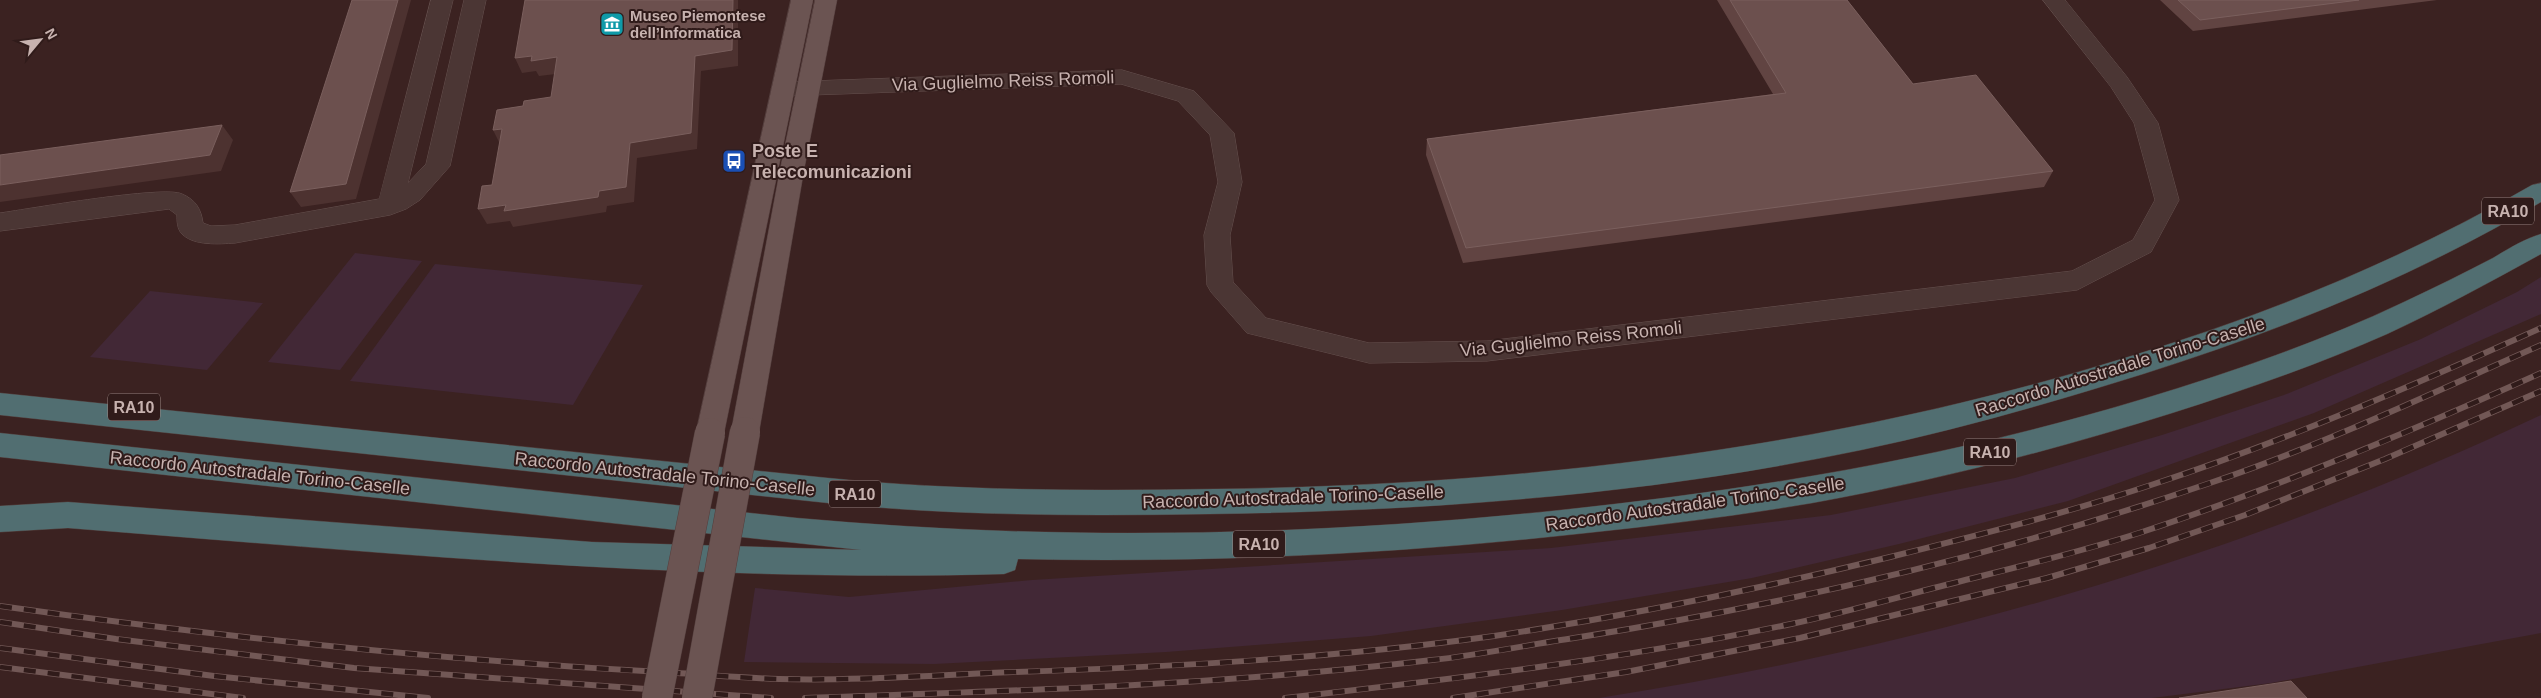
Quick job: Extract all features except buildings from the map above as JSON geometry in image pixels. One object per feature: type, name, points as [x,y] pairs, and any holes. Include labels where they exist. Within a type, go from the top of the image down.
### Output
[{"type":"highway","name":"Raccordo Autostradale Torino-Caselle","points":[[0,404],[802,488],[962,501],[1232,502],[1444,493],[1667,470],[1815,447],[1998,407],[2282,318],[2436,250],[2541,191]]},
{"type":"highway","name":"Raccordo Autostradale Torino-Caselle","points":[[0,445],[654,515],[918,540],[1113,547],[1329,542],[1520,528],[1682,510],[1836,486],[2025,444],[2133,414],[2232,382],[2320,350],[2401,316],[2480,277],[2541,243]]},
{"type":"highway","name":"RA10","points":[[0,387],[113,403],[268,431]]},
{"type":"highway","name":"RA10","points":[[0,519],[68,514],[149,522],[592,555],[895,564],[1021,560],[1113,547]]},
{"type":"main road","points":[[658,698],[710,433],[802,0]]},
{"type":"main road","points":[[697,698],[808,88],[826,0]]},
{"type":"street","points":[[390,206],[442,0]]},
{"type":"street","points":[[0,222],[145,202],[174,200],[189,211],[191,228],[209,235],[234,234],[390,206],[401,202],[422,185],[438,166],[475,0]]},
{"type":"street","name":"Via Guglielmo Reiss Romoli","points":[[782,89],[1122,77],[1186,96],[1222,133],[1230,182],[1217,235],[1220,285],[1257,326],[1369,353],[1487,351],[2077,280],[2142,246],[2167,200],[2146,124],[2120,82],[2054,0]]},
{"type":"shaded area","points":[[355,253],[422,261],[340,370],[268,362]]},
{"type":"shaded area","points":[[435,264],[643,285],[573,405],[350,381]]},
{"type":"shaded area","points":[[2541,277],[2541,314],[2314,413],[2068,501],[1899,544],[1752,578],[1562,610],[1371,636],[1166,652],[934,664],[744,662],[755,588],[849,597],[1032,580],[1551,548],[1831,515],[2015,478],[2162,435],[2284,395],[2421,339],[2517,292]]},
{"type":"shaded area","points":[[150,291],[263,303],[207,370],[90,357]]},
{"type":"shaded area","points":[[2541,415],[2541,633],[2271,683],[2152,698],[1599,698],[1721,677],[1841,652],[1961,623],[2080,590],[2198,553],[2314,512],[2428,466]]},
{"type":"railway","points":[[0,606],[165,628],[413,654],[578,667],[779,679],[867,678],[1194,664],[1314,656],[1434,644],[1594,620],[1742,591],[1890,557],[2056,514],[2121,495],[2252,450],[2398,391],[2541,328]]},
{"type":"railway","points":[[805,698],[1119,686],[1354,669],[1485,653],[1655,624],[1815,593],[1975,554],[2132,509],[2210,483],[2294,452],[2377,418],[2541,345]]},
{"type":"railway","points":[[1285,698],[1539,667],[1665,648],[1826,616],[2035,563],[2139,533],[2292,478],[2442,417],[2541,373]]},
{"type":"railway","points":[[1453,698],[1626,672],[1800,638],[2047,578],[2149,548],[2245,515],[2385,459],[2541,391]]},
{"type":"railway","points":[[0,622],[116,639],[354,668],[771,698]]},
{"type":"railway","points":[[0,648],[214,676],[428,698]]},
{"type":"railway","points":[[0,667],[243,698]]},
{"type":"place","name":"Museo Piemontese dell’Informatica","points":[[612,24]]},
{"type":"place","name":"Poste E Telecomunicazioni","points":[[734,161]]}]
